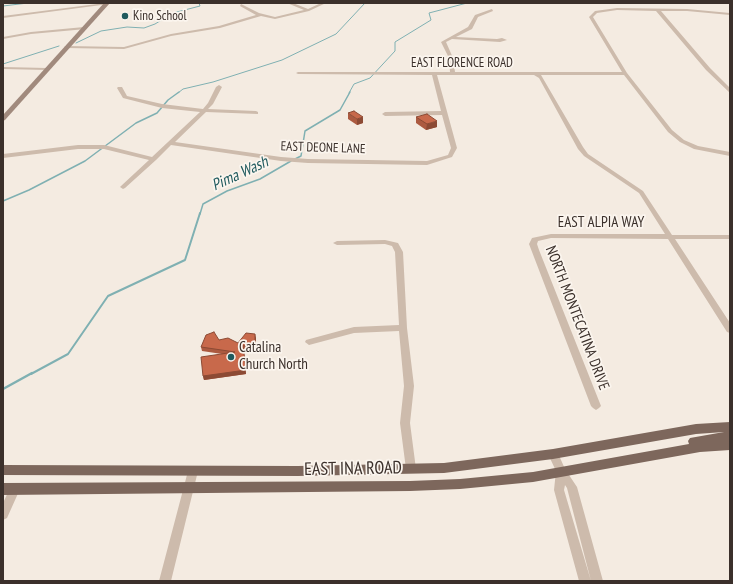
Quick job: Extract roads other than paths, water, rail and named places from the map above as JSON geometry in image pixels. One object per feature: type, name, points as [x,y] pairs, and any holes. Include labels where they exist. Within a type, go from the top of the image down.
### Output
[{"type":"main road","points":[[3,119],[47,68],[107,3]]},
{"type":"main road","name":"EAST INA ROAD","points":[[3,470],[193,471],[444,468],[553,454],[696,429],[730,427]]},
{"type":"main road","points":[[662,453],[689,442],[730,436]]},
{"type":"main road","name":"EAST INA ROAD","points":[[9,489],[460,484],[533,477],[662,453],[700,447],[730,445]]},
{"type":"street","points":[[3,17],[107,3]]},
{"type":"street","points":[[289,3],[308,10]]},
{"type":"street","points":[[241,5],[245,9],[275,19],[308,10],[324,3]]},
{"type":"street","points":[[656,9],[708,69],[730,91]]},
{"type":"street","points":[[453,73],[452,62],[443,42],[470,28],[476,16],[492,10]]},
{"type":"street","points":[[730,14],[687,10],[607,10],[596,12],[591,17],[625,74],[670,131],[682,141],[696,148],[730,154]]},
{"type":"street","points":[[66,47],[124,48],[167,36],[220,27],[260,14]]},
{"type":"street","points":[[3,38],[31,33],[84,28]]},
{"type":"street","points":[[451,38],[498,40]]},
{"type":"street","points":[[3,68],[47,68]]},
{"type":"street","name":"EAST FLORENCE ROAD","points":[[298,73],[625,74]]},
{"type":"street","name":"EAST DEONE LANE","points":[[171,143],[281,160],[427,163],[450,156],[454,148],[434,73]]},
{"type":"street","points":[[535,74],[541,77],[580,148],[594,162],[629,182],[641,192],[668,237],[730,330]]},
{"type":"street","points":[[123,187],[204,111],[210,104],[219,87]]},
{"type":"street","points":[[120,88],[125,97],[141,102],[204,111],[256,113]]},
{"type":"street","points":[[385,114],[444,113]]},
{"type":"street","points":[[3,156],[78,147],[104,147],[154,159]]},
{"type":"street","name":"EAST ALPIA WAY","points":[[535,240],[551,236],[730,237]]},
{"type":"street","name":"NORTH MONTECATINA DRIVE","points":[[535,240],[533,244],[535,250],[596,406]]},
{"type":"street","points":[[337,242],[385,242],[395,245],[398,252],[403,328],[409,386],[405,421],[411,469]]},
{"type":"street","points":[[309,342],[354,330],[403,328]]},
{"type":"street","points":[[553,454],[561,471],[572,487],[597,581]]},
{"type":"street","points":[[165,581],[193,471]]},
{"type":"street","points":[[561,471],[559,490],[585,581]]},
{"type":"street","points":[[3,514],[9,489]]},
{"type":"waterway","points":[[3,6],[28,3]]},
{"type":"waterway","points":[[76,43],[101,31],[127,27],[144,28],[155,24],[173,13],[200,6],[199,3]]},
{"type":"waterway","points":[[178,93],[183,89],[213,82],[282,60],[336,34],[365,3]]},
{"type":"waterway","name":"Pima Wash","points":[[349,93],[354,84],[370,78],[395,51],[395,42],[431,20],[429,13],[467,3]]},
{"type":"waterway","points":[[3,64],[59,46]]},
{"type":"waterway","points":[[3,201],[29,190],[85,161],[136,123],[157,113],[168,100],[179,92]]},
{"type":"waterway","name":"Pima Wash","points":[[295,159],[301,156],[305,131],[340,110],[350,92]]},
{"type":"waterway","name":"Pima Wash","points":[[200,214],[203,204],[227,191],[260,179],[291,161]]},
{"type":"waterway","name":"Pima Wash","points":[[31,374],[68,354],[108,296],[185,260],[200,213]]},
{"type":"waterway","name":"Pima Wash","points":[[3,389],[32,373]]},
{"type":"place","name":"Kino School","points":[[125,16]]},
{"type":"place","name":"Catalina Church North","points":[[231,357]]}]
